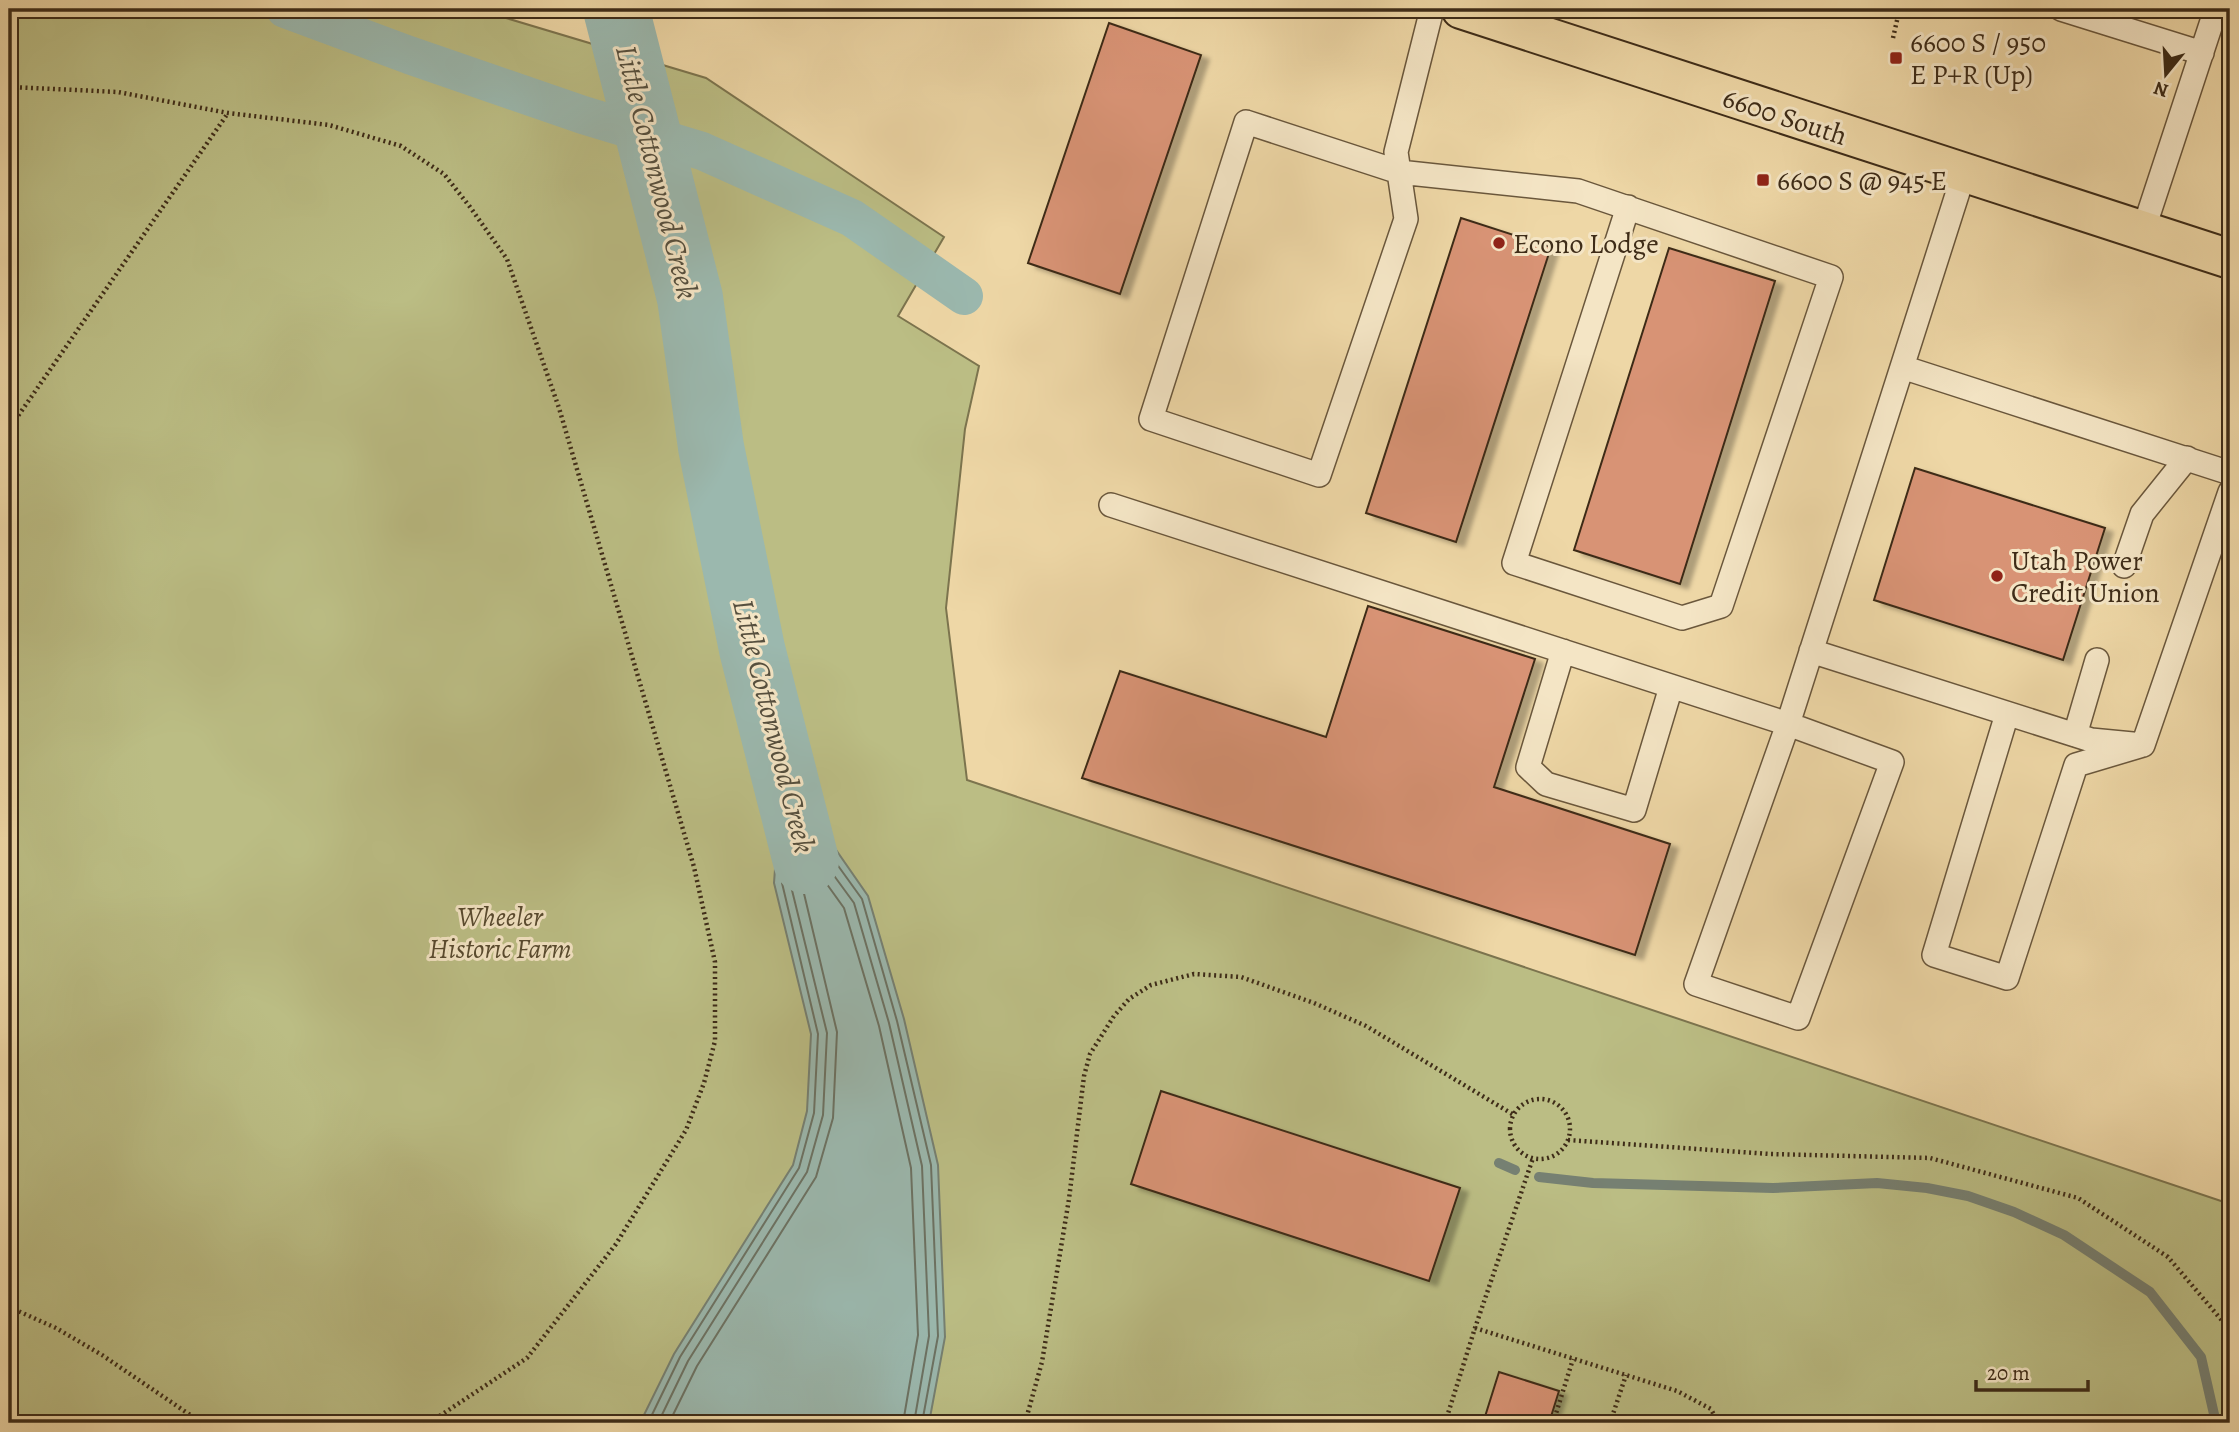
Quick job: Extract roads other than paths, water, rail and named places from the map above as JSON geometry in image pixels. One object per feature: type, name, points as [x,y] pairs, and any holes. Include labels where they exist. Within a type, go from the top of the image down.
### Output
[{"type":"main road","name":"6600 South","points":[[1461,9],[2230,259]]},
{"type":"lane","points":[[1432,9],[1396,152],[1399,172],[1406,219],[1319,475],[1151,419],[1246,122],[1399,172],[1577,191],[1628,207],[1831,277],[1721,606],[1682,618],[1514,563],[1628,207]]},
{"type":"lane","points":[[2061,9],[2202,53]]},
{"type":"lane","points":[[2143,230],[2216,9]]},
{"type":"lane","points":[[1111,505],[1788,724],[1892,762],[1798,1018],[1696,984],[1788,724],[1964,173]]},
{"type":"lane","points":[[1902,367],[2230,473]]},
{"type":"lane","points":[[2124,566],[2142,514],[2188,458]]},
{"type":"lane","points":[[2143,745],[2230,492]]},
{"type":"lane","points":[[1563,651],[1528,767],[1546,784],[1634,810],[1671,687]]},
{"type":"lane","points":[[1811,651],[2091,740],[2143,745]]},
{"type":"lane","points":[[2075,735],[2097,660]]},
{"type":"lane","points":[[2007,714],[1934,955],[2007,978],[2076,765],[2143,745]]},
{"type":"water","points":[[782,772],[868,896],[904,1019],[938,1165],[945,1337],[929,1423],[640,1423],[674,1354],[793,1165],[807,1111],[811,1034],[774,883]]},
{"type":"waterway","points":[[285,9],[583,115],[702,151],[852,218],[964,296]]},
{"type":"waterway","name":"Little Cottonwood Creek","points":[[616,9],[690,298],[711,447],[752,649],[806,861]]},
{"type":"waterway","points":[[1499,1163],[1515,1170]]},
{"type":"waterway","points":[[1539,1177],[1593,1183],[1773,1188],[1877,1183],[1927,1188],[1968,1196],[2014,1212],[2064,1235],[2150,1292],[2201,1357],[2216,1423]]},
{"type":"place","name":"6600 S / 950 E P+R (Up)","points":[[1896,58]]},
{"type":"place","name":"6600 S @ 945 E","points":[[1763,180]]},
{"type":"place","name":"Econo Lodge","points":[[1499,243]]},
{"type":"place","name":"Utah Power Credit Union","points":[[1997,576]]},
{"type":"park label","name":"Wheeler Historic Farm","points":[[500,932]]}]
